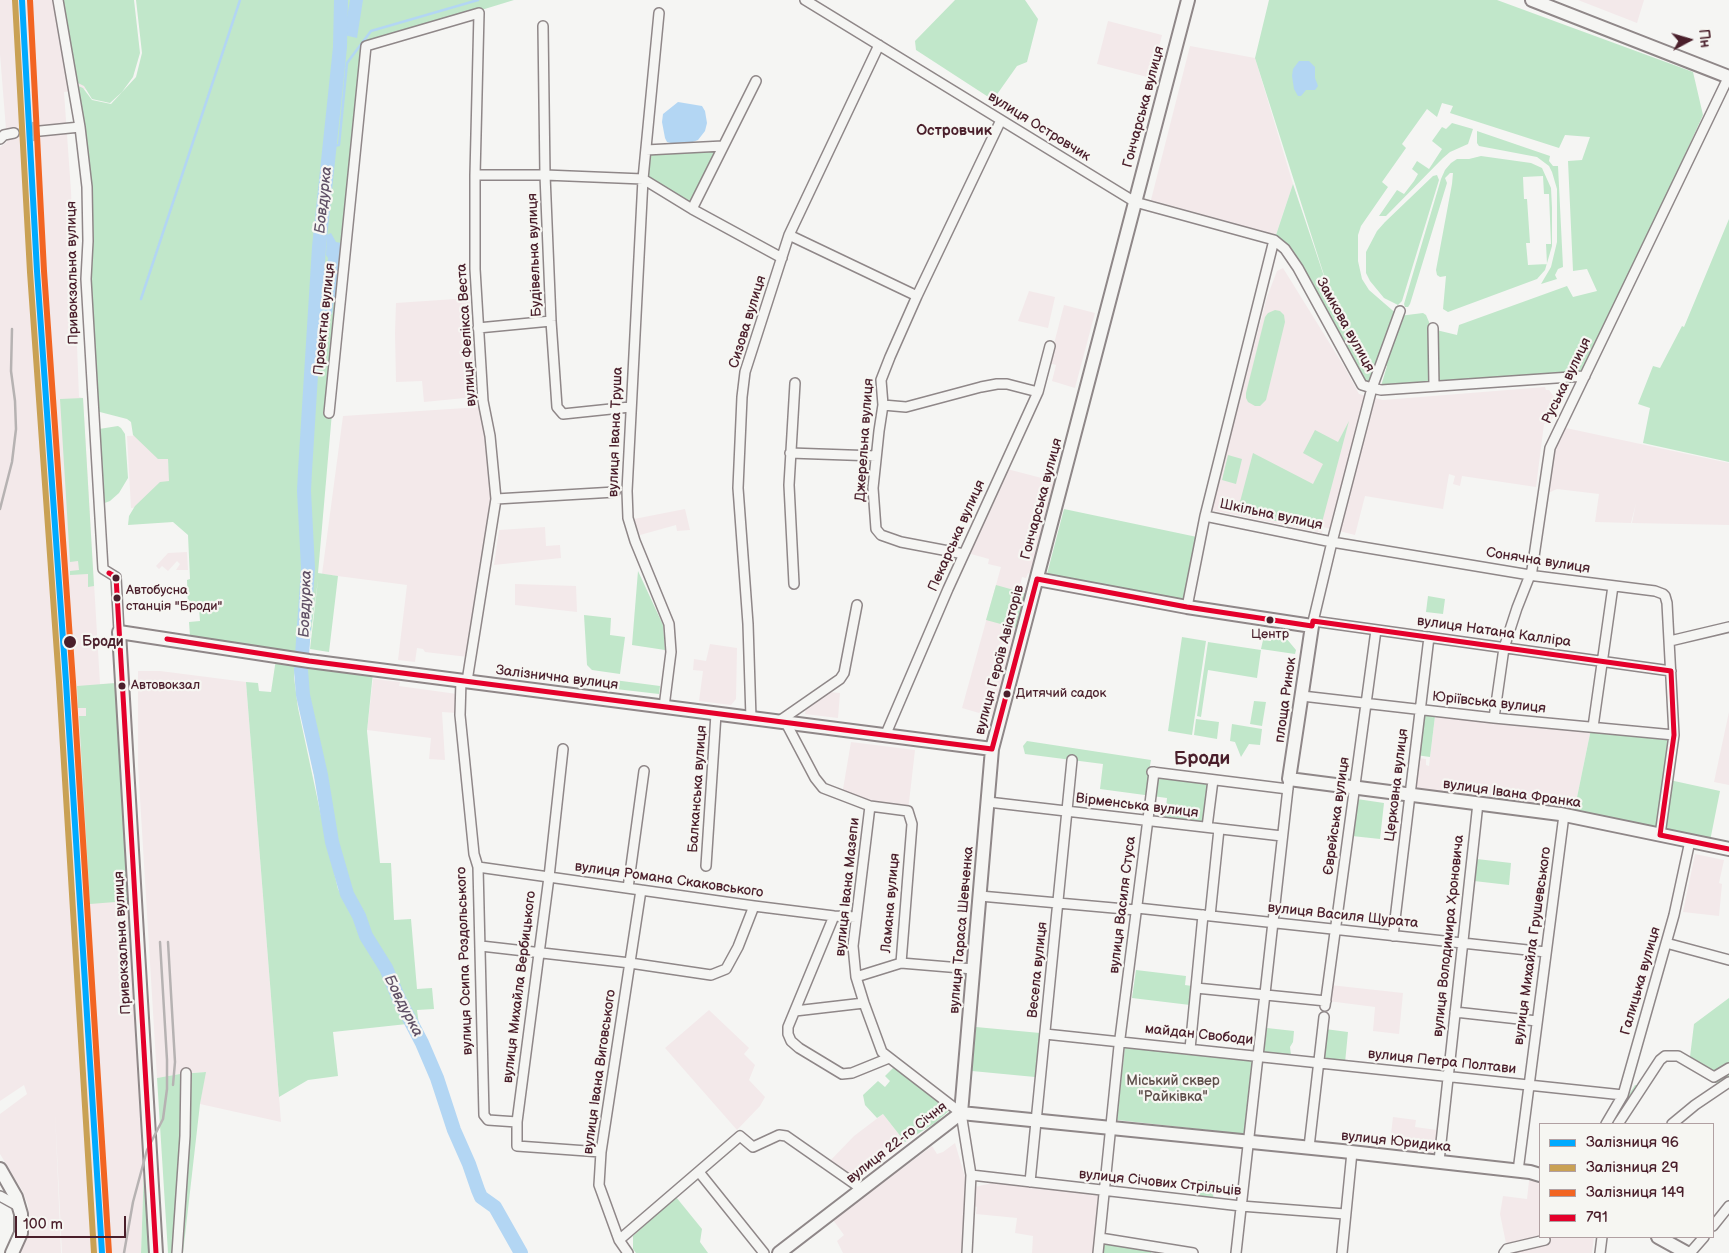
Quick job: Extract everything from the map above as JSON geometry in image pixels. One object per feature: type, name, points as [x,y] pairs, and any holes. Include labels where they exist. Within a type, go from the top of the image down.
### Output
[{"type":"main road","name":"Гончарська вулиця","points":[[1187,607],[1037,579],[1188,0]]},
{"type":"main road","points":[[1532,0],[1729,77]]},
{"type":"main road","name":"вулиця Героїв Авіаторів","points":[[992,750],[1037,579]]},
{"type":"main road","points":[[1187,607],[1313,624]]},
{"type":"main road","name":"площа Ринок","points":[[1288,784],[1313,624]]},
{"type":"main road","name":"Залізнична вулиця","points":[[119,632],[303,660],[992,750]]},
{"type":"main road","name":"Привокзальна вулиця","points":[[119,632],[157,1253]]},
{"type":"main road","name":"вулиця Тараса Шевченка","points":[[961,1113],[992,750]]},
{"type":"main road","name":"вулиця Івана Франка","points":[[1288,784],[1355,788],[1564,815],[1729,849]]},
{"type":"main road","name":"вулиця 22-го Січня","points":[[779,1253],[961,1113],[1111,1127]]},
{"type":"main road","points":[[1111,1127],[1249,1141]]},
{"type":"main road","name":"вулиця Юридика","points":[[1249,1141],[1439,1161],[1539,1175]]},
{"type":"main road","points":[[0,1169],[20,1207],[21,1233],[12,1253]]},
{"type":"main road","points":[[1660,1238],[1688,1253]]},
{"type":"street","name":"Привокзальна вулиця","points":[[58,0],[80,127],[88,209],[86,279],[103,569],[116,577],[119,632]]},
{"type":"street","name":"вулиця Островчик","points":[[805,0],[1135,202],[1274,240]]},
{"type":"street","name":"вулиця Фелікса Веста","points":[[464,681],[496,499],[490,436],[483,400],[475,269],[479,13]]},
{"type":"street","name":"Проектна вулиця","points":[[329,413],[366,46],[479,13]]},
{"type":"street","name":"вулиця Івана Труша","points":[[659,13],[643,179],[627,491],[628,518],[647,574],[669,624],[671,652],[664,707]]},
{"type":"street","name":"Будівельна вулиця","points":[[544,26],[545,175],[556,399],[558,407],[563,414],[630,408]]},
{"type":"street","name":"Сизова вулиця","points":[[751,718],[748,624],[738,488],[745,372],[789,235],[879,45]]},
{"type":"street","name":"Руська вулиця","points":[[1494,718],[1504,648],[1530,575],[1550,448],[1729,77]]},
{"type":"street","points":[[692,209],[756,81]]},
{"type":"street","name":"Джерельна вулиця","points":[[964,554],[901,542],[881,535],[876,529],[873,488],[883,405],[881,380],[918,296],[1001,120]]},
{"type":"street","points":[[40,131],[80,127]]},
{"type":"street","points":[[0,138],[14,133]]},
{"type":"street","points":[[646,150],[723,146]]},
{"type":"street","points":[[476,175],[545,175],[643,179],[692,209],[782,258]]},
{"type":"street","points":[[789,235],[918,296]]},
{"type":"street","points":[[1187,607],[1205,516],[1274,240]]},
{"type":"street","name":"Замкова вулиця","points":[[1274,240],[1291,256],[1362,385],[1372,388],[1332,542]]},
{"type":"street","points":[[1400,311],[1372,388],[1381,390],[1585,376]]},
{"type":"street","points":[[478,328],[551,320]]},
{"type":"street","points":[[1432,328],[1434,386]]},
{"type":"street","name":"Пекарська вулиця","points":[[885,736],[964,554],[1038,392],[1050,346]]},
{"type":"street","points":[[794,584],[789,485],[795,383]]},
{"type":"street","points":[[883,405],[906,407],[997,384],[1007,384],[1038,392]]},
{"type":"street","points":[[790,453],[876,456]]},
{"type":"street","points":[[496,499],[615,492]]},
{"type":"street","name":"Шкільна вулиця","points":[[1205,516],[1332,542]]},
{"type":"street","name":"Сонячна вулиця","points":[[1332,542],[1530,575],[1655,591],[1665,596],[1670,641],[1674,735],[1660,835]]},
{"type":"street","name":"площа Ринок","points":[[1313,624],[1332,542]]},
{"type":"street","points":[[1592,727],[1613,586]]},
{"type":"street","points":[[782,722],[840,679],[844,673],[857,605]]},
{"type":"street","name":"вулиця Натана Калліра","points":[[1313,624],[1376,630],[1671,671]]},
{"type":"street","points":[[1670,641],[1729,627]]},
{"type":"street","name":"Єврейська вулиця","points":[[1265,995],[1326,1003],[1376,630]]},
{"type":"street","name":"Церковна вулиця","points":[[1393,936],[1429,637]]},
{"type":"street","name":"вулиця Осипа Роздольського","points":[[464,681],[460,715],[474,854],[478,867],[484,1115],[488,1120],[517,1122]]},
{"type":"street","name":"Юріївська вулиця","points":[[1302,696],[1494,718],[1674,735]]},
{"type":"street","name":"Балканська вулиця","points":[[706,866],[716,714]]},
{"type":"street","name":"вулиця Івана Мазепи","points":[[782,722],[815,778],[823,788],[870,806],[853,954],[856,977],[882,1052],[961,1113]]},
{"type":"street","name":"вулиця Михайла Вербицького","points":[[563,748],[549,877],[517,1122],[517,1146],[601,1152]]},
{"type":"street","name":"Весела вулиця","points":[[1030,1182],[1072,760]]},
{"type":"street","points":[[628,888],[644,770]]},
{"type":"street","name":"вулиця Василя Стуса","points":[[1120,1042],[1153,772],[1213,780]]},
{"type":"street","points":[[1207,828],[1213,780],[1288,784],[1258,1056]]},
{"type":"street","name":"Вірменська вулиця","points":[[988,802],[1282,836]]},
{"type":"street","name":"вулиця Володимира Хроновича","points":[[1439,1161],[1478,803]]},
{"type":"street","name":"Ламана вулиця","points":[[870,806],[908,811],[912,824],[901,963],[973,969]]},
{"type":"street","name":"вулиця Михайла Грушевського","points":[[1518,1171],[1564,815]]},
{"type":"street","points":[[1190,1049],[1196,988],[1219,829]]},
{"type":"street","name":"Галицька вулиця","points":[[1607,1123],[1623,1095],[1680,890],[1690,841]]},
{"type":"street","name":"вулиця Романа Скаковського","points":[[478,867],[754,906],[856,917]]},
{"type":"street","name":"вулиця Івана Виговського","points":[[628,1253],[619,1240],[599,1185],[601,1152],[642,890]]},
{"type":"street","name":"вулиця Василя Щурата","points":[[980,896],[1207,915],[1546,952]]},
{"type":"street","points":[[481,946],[630,963],[711,975],[726,969],[738,947],[754,906]]},
{"type":"street","points":[[834,916],[788,1027],[788,1034],[800,1048],[838,1073],[852,1073],[889,1058]]},
{"type":"street","points":[[1666,943],[1729,960]]},
{"type":"street","points":[[856,977],[901,963]]},
{"type":"street","points":[[1196,988],[1265,995]]},
{"type":"street","points":[[795,1011],[864,1003]]},
{"type":"street","points":[[1455,1012],[1536,1021]]},
{"type":"street","points":[[1309,1147],[1324,1017]]},
{"type":"street","name":"майдан Свободи","points":[[1045,1034],[1258,1056],[1236,1253]]},
{"type":"street","points":[[1098,1253],[1120,1042]]},
{"type":"street","name":"вулиця Петра Полтави","points":[[1258,1056],[1623,1095]]},
{"type":"street","points":[[1619,1123],[1660,1060],[1665,1056],[1678,1056],[1714,1077],[1729,1068]]},
{"type":"street","points":[[177,1253],[185,1136],[186,1073]]},
{"type":"street","points":[[1673,1123],[1695,1104],[1729,1082]]},
{"type":"street","points":[[961,1113],[971,1175],[968,1253]]},
{"type":"street","points":[[619,1240],[740,1136],[752,1147],[779,1135],[786,1136],[862,1189]]},
{"type":"street","points":[[1342,1253],[1352,1152]]},
{"type":"street","points":[[700,1172],[764,1253]]},
{"type":"street","name":"вулиця Січових Стрільців","points":[[971,1175],[1241,1206],[1345,1214]]},
{"type":"street","points":[[0,1196],[20,1207]]},
{"type":"street","points":[[1714,1225],[1729,1206]]},
{"type":"street","points":[[1100,1238],[1193,1253]]},
{"type":"street","points":[[1600,1253],[1602,1238]]},
{"type":"street","points":[[1688,1253],[1703,1238]]},
{"type":"street","points":[[1504,1253],[1507,1249],[1545,1240]]},
{"type":"shaded area","points":[[0,0],[108,0],[115,86],[64,92],[71,191],[79,397],[83,398],[100,684],[116,683],[144,1167],[141,1253],[62,1253],[55,1112],[61,1253],[19,1253],[23,1248],[30,1223],[28,1205],[23,1192],[0,1154],[0,1114],[27,1094],[24,1085],[0,1101],[0,147],[7,142],[0,54]]},
{"type":"shaded area","points":[[1578,0],[1644,0],[1637,23]]},
{"type":"shaded area","points":[[1108,21],[1162,35],[1151,78],[1097,64]]},
{"type":"shaded area","points":[[1190,46],[1255,58],[1293,184],[1276,235],[1151,200]]},
{"type":"shaded area","points":[[1283,268],[1359,394],[1383,400],[1545,387],[1546,390],[1549,390],[1560,405],[1550,423],[1544,424],[1536,487],[1462,476],[1460,486],[1453,484],[1455,476],[1449,474],[1443,509],[1365,496],[1355,535],[1323,527],[1322,533],[1211,510],[1267,297],[1277,271]]},
{"type":"shaded area","points":[[1029,291],[1055,297],[1048,328],[1018,321]]},
{"type":"shaded area","points":[[470,298],[475,397],[424,402],[422,381],[396,382],[396,303]]},
{"type":"shaded area","points":[[1064,305],[1095,313],[1075,388],[1052,381],[1056,365],[1049,363]]},
{"type":"shaded area","points":[[481,407],[487,436],[492,499],[468,657],[425,652],[423,649],[417,648],[415,662],[398,660],[407,585],[322,574],[343,416]]},
{"type":"shaded area","points":[[1566,428],[1729,463],[1729,525],[1632,523],[1636,503],[1631,523],[1595,522],[1599,494],[1557,489],[1548,493],[1555,449]]},
{"type":"shaded area","points":[[167,434],[171,505],[131,508],[127,436]]},
{"type":"shaded area","points":[[1007,469],[1057,482],[1033,575],[1028,573],[1026,578],[1022,577],[1020,586],[1029,589],[996,718],[962,708],[1001,567],[988,564],[989,559],[971,554],[973,544]]},
{"type":"shaded area","points":[[685,509],[690,530],[677,531],[676,525],[640,535],[634,519]]},
{"type":"shaded area","points":[[545,527],[546,546],[560,545],[561,558],[494,565],[499,530]]},
{"type":"shaded area","points":[[187,552],[188,570],[176,570],[180,564],[177,561],[168,571],[162,566],[159,569],[156,566],[168,553]]},
{"type":"shaded area","points":[[515,584],[576,586],[577,612],[515,605]]},
{"type":"shaded area","points":[[710,644],[737,648],[736,699],[731,705],[699,701],[703,671],[693,670],[694,659],[706,661]]},
{"type":"shaded area","points":[[138,671],[160,671],[246,682],[281,1122],[200,1104],[205,1072],[157,1078],[138,765]]},
{"type":"shaded area","points":[[373,679],[400,682],[399,686],[457,694],[457,713],[442,712],[445,760],[429,759],[431,738],[367,730]]},
{"type":"shaded area","points":[[829,692],[840,693],[838,718],[805,714],[806,708]]},
{"type":"shaded area","points":[[1729,712],[1729,785],[1714,782]]},
{"type":"shaded area","points":[[1435,716],[1591,729],[1574,812],[1561,809],[1561,807],[1489,798],[1490,786],[1480,785],[1478,797],[1414,788],[1418,758],[1426,759],[1426,765],[1429,766]]},
{"type":"shaded area","points":[[851,742],[915,750],[908,811],[842,795]]},
{"type":"shaded area","points":[[1695,854],[1724,860],[1719,883],[1722,884],[1719,916],[1683,912]]},
{"type":"shaded area","points":[[1330,985],[1403,993],[1399,1034],[1373,1031],[1375,1007],[1328,1001]]},
{"type":"shaded area","points":[[709,1010],[749,1048],[744,1054],[755,1065],[749,1080],[765,1097],[760,1106],[737,1130],[665,1048]]},
{"type":"shaded area","points":[[883,1114],[905,1142],[853,1182],[827,1164],[854,1136]]},
{"type":"shaded area","points":[[1393,1117],[1416,1120],[1415,1127],[1437,1130],[1435,1148],[1433,1149],[1435,1152],[1429,1157],[1427,1154],[1424,1156],[1413,1155],[1413,1151],[1398,1150],[1398,1144],[1390,1143]]},
{"type":"shaded area","points":[[955,1143],[965,1177],[963,1253],[843,1253],[837,1241],[844,1235],[833,1220],[932,1146],[937,1154]]},
{"type":"shaded area","points":[[1529,1181],[1539,1181],[1539,1238],[1594,1238],[1592,1253],[1508,1253],[1500,1214],[1503,1196],[1527,1199]]},
{"type":"shaded area","points":[[992,1183],[1101,1194],[1093,1253],[1032,1253],[1033,1236],[1015,1233],[1017,1218],[976,1214],[977,1207],[974,1206],[975,1187]]},
{"type":"green space","points":[[61,0],[134,0],[140,53],[133,77],[122,92],[110,103],[92,99],[84,86],[76,82]]},
{"type":"green space","points":[[136,0],[514,0],[364,46],[318,573],[338,576],[329,652],[310,649],[318,580],[308,655],[190,636],[189,622],[200,621],[199,608],[188,609],[187,580],[190,579],[188,535],[173,522],[128,525],[129,516],[135,506],[160,482],[169,481],[168,459],[158,459],[133,435],[131,422],[127,419],[96,411],[76,85],[83,88],[92,100],[111,104],[136,77],[142,53]]},
{"type":"green space","points":[[955,0],[1025,0],[1038,19],[1027,62],[1017,66],[993,100],[916,50],[915,41]]},
{"type":"green space","points":[[1269,0],[1497,0],[1693,72],[1703,115],[1607,326],[1583,373],[1381,386],[1387,366],[1381,364],[1370,383],[1364,381],[1302,266],[1288,246],[1276,235],[1293,184],[1330,294],[1255,58]],"holes":[[[1442,103],[1453,106],[1450,113],[1559,148],[1565,135],[1590,137],[1582,160],[1568,161],[1573,271],[1587,269],[1597,291],[1573,297],[1567,286],[1459,325],[1457,335],[1432,329],[1426,315],[1423,313],[1399,316],[1369,290],[1362,279],[1358,261],[1358,235],[1361,226],[1388,187],[1382,182],[1406,148],[1402,144],[1427,109],[1437,117]]]},
{"type":"green space","points":[[1452,123],[1473,129],[1468,144],[1450,152],[1386,216],[1379,216],[1397,190],[1404,194],[1414,181],[1418,174],[1412,169],[1417,161],[1429,169],[1442,149],[1432,141],[1442,127],[1446,129]]},
{"type":"green space","points":[[1477,131],[1550,156],[1549,161],[1553,166],[1558,166],[1563,267],[1558,269],[1555,275],[1557,279],[1541,284],[1551,267],[1557,242],[1557,189],[1549,166],[1537,157],[1479,146],[1477,143]]},
{"type":"green space","points":[[720,149],[691,206],[645,177],[647,152]]},
{"type":"green space","points":[[1481,156],[1531,163],[1542,168],[1551,188],[1552,246],[1547,263],[1546,244],[1551,244],[1549,194],[1544,194],[1543,176],[1523,177],[1524,199],[1527,199],[1530,243],[1526,243],[1528,265],[1547,264],[1545,270],[1537,279],[1448,312],[1443,309],[1446,276],[1440,277],[1437,275],[1436,270],[1452,184],[1453,173],[1450,173],[1445,178],[1447,183],[1410,304],[1408,307],[1405,307],[1404,304],[1441,179],[1451,163],[1457,159]]},
{"type":"green space","points":[[1437,175],[1439,180],[1402,301],[1398,305],[1384,298],[1370,281],[1366,273],[1366,252],[1377,231],[1385,222],[1433,176]]},
{"type":"green space","points":[[1729,219],[1729,462],[1643,443],[1650,408],[1638,404],[1653,366],[1660,368],[1682,326],[1684,327]]},
{"type":"green space","points":[[1275,310],[1280,311],[1284,315],[1285,322],[1266,400],[1260,406],[1255,406],[1248,402],[1246,393],[1265,317],[1268,313]]},
{"type":"green space","points":[[83,398],[94,586],[88,587],[88,574],[70,575],[70,571],[79,570],[78,561],[70,562],[60,399]]},
{"type":"green space","points":[[1349,421],[1320,530],[1237,513],[1253,453],[1313,484],[1323,464],[1303,453],[1315,430],[1338,442]]},
{"type":"green space","points":[[118,426],[125,434],[128,478],[119,493],[110,501],[102,504],[99,429]]},
{"type":"green space","points":[[1228,455],[1242,459],[1236,484],[1222,480]]},
{"type":"green space","points":[[1064,509],[1197,537],[1184,601],[1047,574]]},
{"type":"green space","points":[[638,571],[663,625],[665,650],[632,645]]},
{"type":"green space","points":[[996,585],[1028,594],[1019,629],[986,620]]},
{"type":"green space","points":[[1428,596],[1445,599],[1443,614],[1426,612]]},
{"type":"green space","points":[[584,615],[611,618],[610,635],[625,637],[620,674],[592,670],[587,665]]},
{"type":"green space","points":[[1271,636],[1286,638],[1296,650],[1295,654],[1261,649],[1263,640],[1271,641]]},
{"type":"green space","points":[[1182,637],[1206,641],[1192,735],[1168,731]]},
{"type":"green space","points":[[1208,642],[1261,650],[1257,678],[1208,670],[1201,717],[1197,716]]},
{"type":"green space","points":[[276,659],[296,662],[294,677],[298,708],[338,889],[354,919],[365,946],[387,980],[407,1024],[333,1032],[338,1076],[308,1080],[279,1097],[246,682],[258,683],[259,691],[271,692]]},
{"type":"green space","points":[[297,662],[373,672],[367,731],[380,863],[391,863],[394,920],[411,919],[417,989],[432,988],[434,1009],[417,1010],[420,1032],[441,1077],[456,1129],[471,1162],[480,1189],[497,1206],[512,1229],[524,1253],[519,1253],[494,1209],[479,1198],[464,1156],[451,1131],[435,1079],[388,979],[366,945],[359,926],[340,888],[331,856],[300,708],[296,677]]},
{"type":"green space","points":[[591,677],[660,686],[659,694],[590,686]]},
{"type":"green space","points":[[116,683],[128,901],[90,904],[79,716],[86,716],[86,708],[78,708],[77,686]]},
{"type":"green space","points":[[1254,701],[1266,702],[1262,726],[1250,724]]},
{"type":"green space","points":[[1421,714],[1435,716],[1430,757],[1416,755]]},
{"type":"green space","points":[[1196,719],[1219,722],[1217,739],[1194,735]]},
{"type":"green space","points":[[1232,724],[1262,729],[1260,745],[1249,744],[1241,757],[1235,742],[1230,741]]},
{"type":"green space","points":[[1591,729],[1671,737],[1665,779],[1720,791],[1710,841],[1574,812]]},
{"type":"green space","points":[[1027,741],[1151,760],[1149,771],[1213,780],[1208,823],[1165,818],[1167,798],[1100,789],[1103,764],[1025,754],[1023,746]]},
{"type":"green space","points":[[1357,799],[1384,803],[1380,839],[1352,836]]},
{"type":"green space","points":[[1477,859],[1511,863],[1509,885],[1474,881]]},
{"type":"green space","points":[[1136,970],[1186,976],[1185,985],[1192,986],[1190,1005],[1132,998]]},
{"type":"green space","points":[[1729,998],[1729,1076],[1718,1083],[1714,1083],[1678,1061],[1669,1060],[1665,1062],[1625,1123],[1611,1123],[1635,1085],[1639,1085],[1663,1053],[1675,1051],[1690,1057],[1694,1024]]},
{"type":"green space","points":[[976,1027],[1040,1033],[1035,1077],[972,1071]]},
{"type":"green space","points":[[1267,1028],[1294,1031],[1293,1042],[1290,1047],[1291,1055],[1264,1052]]},
{"type":"green space","points":[[1325,1029],[1348,1032],[1345,1063],[1321,1061]]},
{"type":"green space","name":"Міський сквер \"Райківка\"","points":[[1125,1046],[1252,1061],[1244,1134],[1117,1120]]},
{"type":"green space","points":[[896,1065],[950,1110],[935,1123],[905,1142],[883,1114],[877,1118],[865,1105],[863,1095],[878,1081],[885,1087],[890,1081],[885,1076]]},
{"type":"green space","points":[[206,1072],[200,1104],[183,1253],[168,1253],[157,1078]]},
{"type":"green space","points":[[144,1167],[149,1253],[141,1253]]},
{"type":"green space","points":[[1198,1180],[1214,1182],[1213,1199],[1196,1197]]},
{"type":"green space","points":[[676,1197],[702,1229],[700,1242],[708,1253],[636,1253],[633,1249],[633,1236]]},
{"type":"green space","points":[[1100,1238],[1153,1247],[1151,1253],[1098,1253]]},
{"type":"water","points":[[350,0],[363,0],[357,38],[344,35]]},
{"type":"water","points":[[1299,61],[1309,61],[1315,67],[1315,78],[1318,86],[1315,90],[1306,90],[1301,96],[1298,96],[1294,89],[1292,76],[1293,69]]},
{"type":"water","points":[[678,102],[702,106],[707,123],[705,131],[698,140],[678,145],[667,142],[662,122],[663,114]]},
{"type":"water","points":[[331,233],[336,242],[341,243],[336,296],[332,314],[325,319],[322,317],[328,258],[326,255],[327,235]]},
{"type":"waterway","points":[[141,299],[240,0]]},
{"type":"waterway","name":"Бовдурка","points":[[341,0],[340,47],[319,247],[305,471],[304,491],[308,568],[301,670],[303,695],[321,775],[332,842],[347,894],[359,916],[366,936],[386,968],[399,999],[422,1043],[481,1197],[495,1207],[521,1253]]},
{"type":"waterway","points":[[329,147],[339,145],[347,63],[371,31],[478,0]]},
{"type":"tunnel","points":[[14,133],[40,131]]},
{"type":"railway","points":[[33,123],[34,140]]},
{"type":"railway","points":[[0,509],[12,462],[16,429],[11,371],[12,329]]},
{"type":"railway","points":[[124,1253],[133,1202],[147,1150],[163,1119],[167,1089],[160,942]]},
{"type":"railway","points":[[168,942],[175,1062],[173,1085]]},
{"type":"rail line","name":"29","points":[[15,0],[30,272],[59,682],[94,1253]]},
{"type":"rail line","name":"96","points":[[22,0],[37,271],[66,682],[102,1253]]},
{"type":"rail line","name":"149","points":[[30,0],[44,271],[73,682],[109,1253]]},
{"type":"transit line","name":"791","points":[[109,573],[116,577],[156,1253]]},
{"type":"transit line","name":"791","points":[[167,639],[309,661],[992,749],[1037,579],[1187,607],[1312,626],[1313,621],[1671,671],[1674,735],[1660,835],[1729,849]]},
{"type":"place","name":"Автобусна станція \"Броди\"","points":[[117,598]]},
{"type":"place","name":"Центр","points":[[1270,620]]},
{"type":"place","name":"Броди","points":[[70,642]]},
{"type":"place","name":"Автовокзал","points":[[122,686]]},
{"type":"place","name":"Дитячий садок","points":[[1007,694]]},
{"type":"district","name":"Островчик","points":[[954,131]]},
{"type":"district","name":"Броди","points":[[1202,759]]}]
